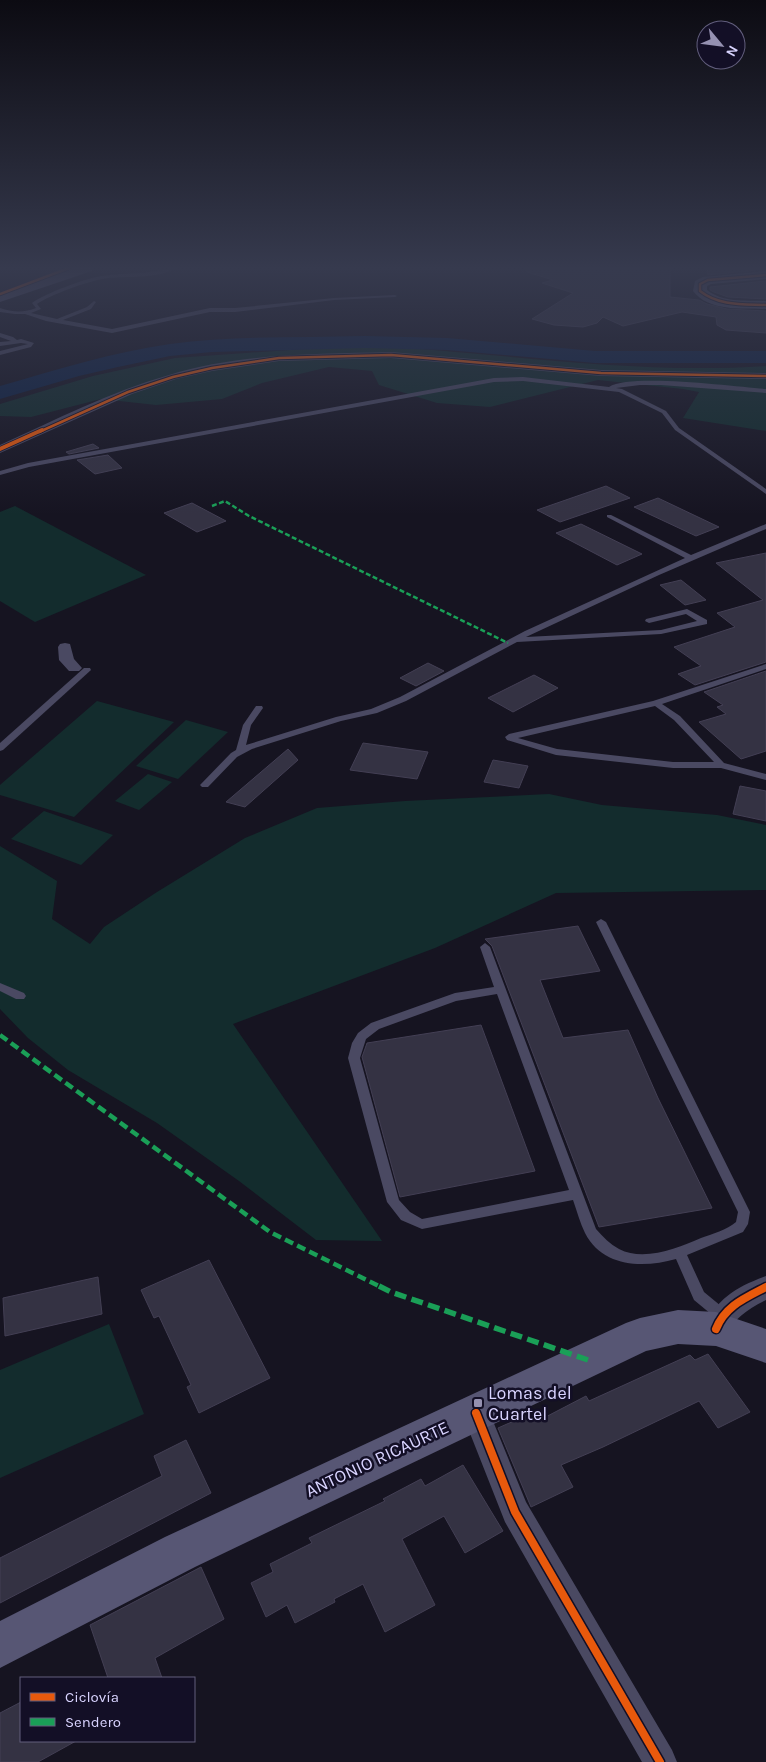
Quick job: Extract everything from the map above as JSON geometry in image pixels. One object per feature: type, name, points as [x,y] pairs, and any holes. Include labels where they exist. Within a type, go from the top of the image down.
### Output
[{"type":"main road","name":"ANTONIO RICAURTE","points":[[0,1645],[180,1552],[640,1335],[678,1327],[719,1322],[766,1346]]},
{"type":"street","points":[[0,449],[137,389],[173,377],[212,368],[279,358],[391,355],[592,372],[766,376]]},
{"type":"street","points":[[65,646],[67,660],[80,669]]},
{"type":"street","points":[[719,1322],[730,1307],[766,1287]]},
{"type":"street","points":[[476,1413],[515,1512],[660,1762]]},
{"type":"lane","points":[[0,473],[38,464],[494,380],[523,379],[620,390],[664,412],[676,429],[766,492]]},
{"type":"lane","points":[[610,389],[623,384],[668,384],[766,391]]},
{"type":"lane","points":[[609,516],[690,558]]},
{"type":"lane","points":[[205,785],[234,755],[249,747],[339,719],[374,711],[403,699],[514,640],[690,558],[766,526]]},
{"type":"lane","points":[[514,640],[661,632],[704,622],[687,611],[649,621]]},
{"type":"lane","points":[[766,666],[656,703],[509,737],[556,752],[673,765],[721,765],[766,777]]},
{"type":"lane","points":[[0,748],[80,669]]},
{"type":"lane","points":[[656,703],[677,718],[721,765]]},
{"type":"lane","points":[[240,752],[247,725],[259,708]]},
{"type":"lane","points":[[485,947],[591,1232],[604,1247],[613,1254],[623,1258],[639,1260],[680,1254],[738,1228],[742,1224],[744,1212],[601,922]]},
{"type":"lane","points":[[0,986],[20,996]]},
{"type":"lane","points":[[501,990],[454,997],[375,1026],[362,1036],[358,1043],[354,1058],[393,1202],[406,1217],[422,1224],[578,1194]]},
{"type":"lane","points":[[680,1254],[698,1296],[719,1322]]},
{"type":"green space","points":[[287,350],[436,350],[564,362],[665,368],[766,366],[766,431],[683,418],[699,392],[683,389],[598,380],[490,407],[437,403],[379,385],[372,371],[329,367],[262,383],[222,399],[156,405],[101,399],[31,417],[0,416],[0,404],[93,376],[175,358]]},
{"type":"green space","points":[[15,506],[146,575],[35,622],[0,601],[0,512]]},
{"type":"green space","points":[[97,701],[174,722],[74,817],[0,795],[0,785]]},
{"type":"green space","points":[[186,720],[228,732],[178,779],[136,766]]},
{"type":"green space","points":[[148,774],[172,782],[139,810],[115,801]]},
{"type":"green space","points":[[549,794],[602,805],[717,815],[766,825],[766,890],[556,893],[435,948],[233,1024],[382,1241],[316,1240],[239,1181],[157,1123],[68,1070],[28,1038],[0,1009],[0,846],[57,881],[52,919],[90,944],[104,927],[245,838],[317,808],[405,801]]},
{"type":"green space","points":[[44,811],[113,835],[81,865],[11,839]]},
{"type":"green space","points":[[109,1324],[144,1414],[0,1478],[0,1370]]},
{"type":"building","points":[[93,444],[99,448],[69,454],[66,452]]},
{"type":"building","points":[[108,455],[122,468],[95,474],[77,460]]},
{"type":"building","points":[[606,486],[630,498],[560,522],[537,510]]},
{"type":"building","points":[[658,498],[719,527],[696,536],[634,507]]},
{"type":"building","points":[[192,503],[226,521],[197,532],[164,513]]},
{"type":"building","points":[[581,524],[642,554],[617,565],[556,533]]},
{"type":"building","points":[[766,553],[766,662],[695,685],[678,674],[701,666],[674,647],[735,627],[717,613],[763,600],[716,563]]},
{"type":"building","points":[[681,580],[706,600],[685,605],[660,585]]},
{"type":"building","points":[[428,663],[444,671],[416,686],[400,678]]},
{"type":"building","points":[[766,671],[766,751],[741,759],[699,722],[726,714],[717,707],[723,705],[704,692]]},
{"type":"building","points":[[534,675],[558,688],[513,712],[488,698]]},
{"type":"building","points":[[363,743],[428,752],[417,779],[350,770]]},
{"type":"building","points":[[288,749],[298,760],[245,807],[226,802]]},
{"type":"building","points":[[493,760],[528,766],[519,788],[484,782]]},
{"type":"building","points":[[740,786],[766,791],[766,821],[733,814]]},
{"type":"building","points":[[578,926],[600,971],[540,980],[563,1038],[628,1030],[658,1098],[712,1208],[599,1227],[492,946],[485,939]]},
{"type":"building","points":[[481,1025],[535,1171],[400,1197],[362,1057],[367,1043]]},
{"type":"building","points":[[209,1260],[270,1378],[199,1413],[187,1387],[191,1385],[159,1316],[154,1318],[141,1290]]},
{"type":"building","points":[[98,1277],[102,1314],[5,1336],[3,1298]]},
{"type":"building","points":[[708,1354],[750,1412],[718,1428],[699,1401],[561,1465],[573,1487],[531,1507],[498,1428],[532,1413],[536,1422],[586,1396],[589,1401],[690,1355],[695,1360]]},
{"type":"building","points":[[186,1440],[211,1493],[0,1603],[0,1558],[162,1476],[154,1456]]},
{"type":"building","points":[[463,1465],[503,1531],[465,1553],[444,1516],[402,1539],[435,1605],[385,1632],[363,1584],[334,1599],[335,1602],[295,1623],[287,1605],[266,1617],[251,1583],[273,1572],[270,1564],[312,1543],[309,1538],[385,1501],[383,1499],[421,1479],[425,1486]]},
{"type":"building","points":[[201,1567],[224,1619],[155,1658],[162,1677],[108,1677],[90,1625]]},
{"type":"building","points":[[20,1703],[20,1742],[74,1742],[38,1762],[0,1762],[0,1713]]},
{"type":"waterway","points":[[0,393],[74,371],[169,350]]},
{"type":"waterway","points":[[518,350],[595,357],[766,357]]},
{"type":"marked path","points":[[212,506],[225,501],[249,516],[508,643]]},
{"type":"marked path","points":[[0,1035],[270,1232],[391,1292],[588,1360]]},
{"type":"cycle path","points":[[0,449],[128,392],[173,377],[212,368],[279,358],[391,355],[601,373],[766,376]]},
{"type":"cycle path","points":[[716,1329],[724,1314],[743,1299],[766,1287]]},
{"type":"cycle path","points":[[476,1413],[515,1512],[660,1762]]},
{"type":"place","name":"Lomas del Cuartel","points":[[478,1403]]}]
